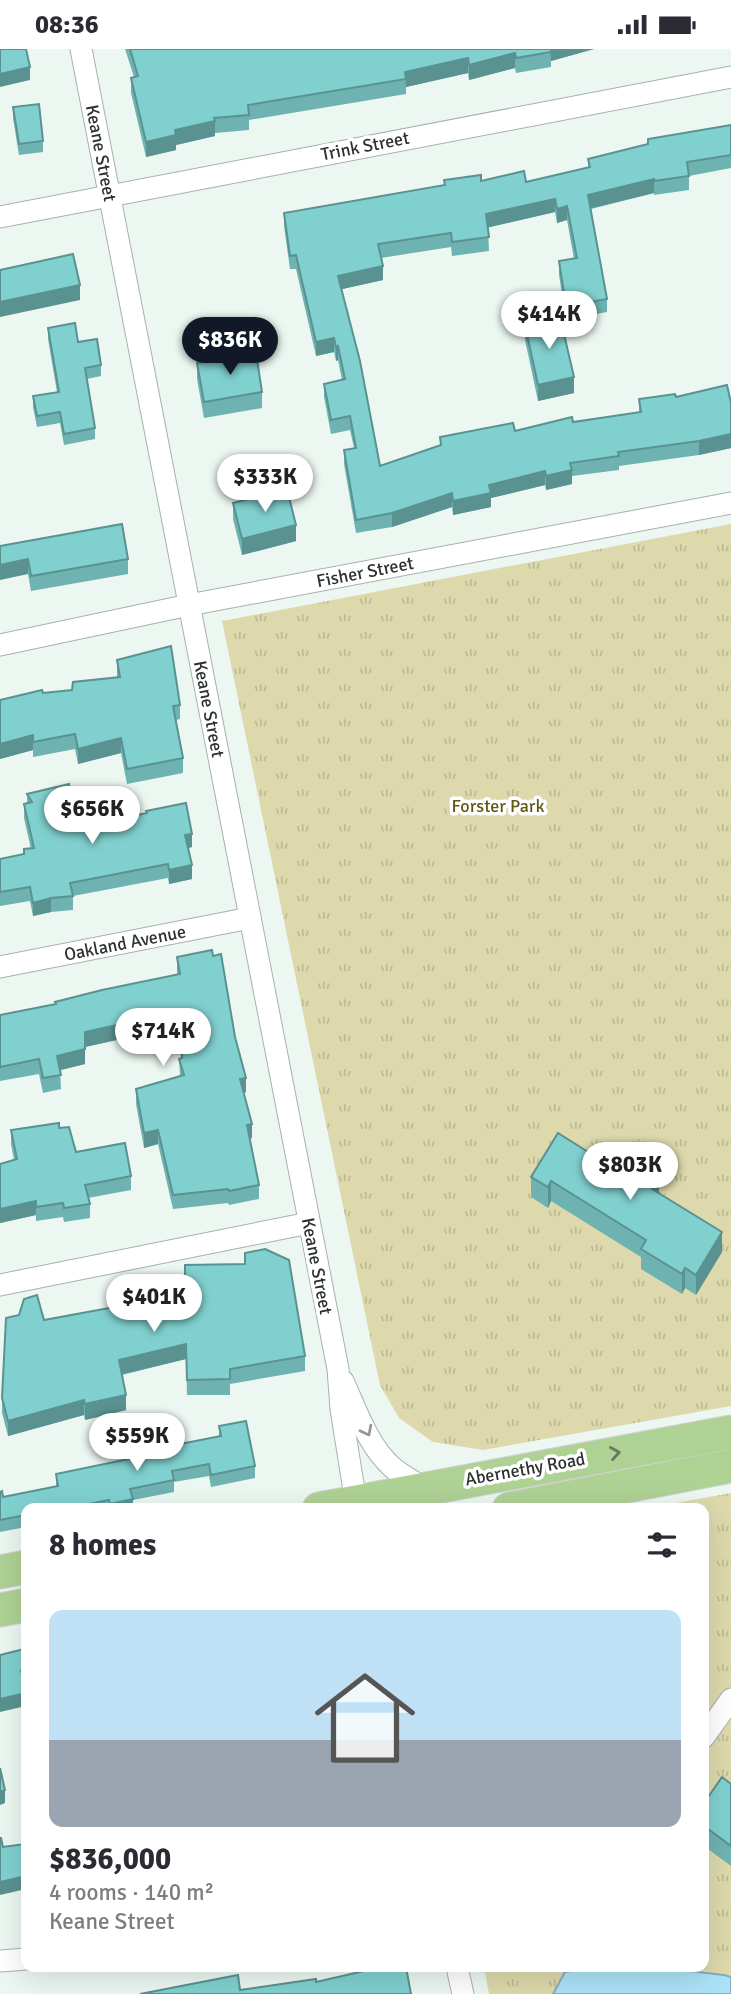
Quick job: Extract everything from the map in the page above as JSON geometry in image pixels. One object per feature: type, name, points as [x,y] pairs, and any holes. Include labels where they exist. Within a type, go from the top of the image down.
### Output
[{"type":"main road","name":"Abernethy Road","points":[[373,1503],[424,1488],[731,1432]]},
{"type":"main road","name":"Abernethy Road","points":[[567,1503],[596,1500],[731,1466]]},
{"type":"main road","points":[[0,1572],[21,1568]]},
{"type":"main road","points":[[0,1610],[21,1606]]},
{"type":"street","name":"Keane Street","points":[[81,49],[338,1369],[341,1409],[370,1503]]},
{"type":"street","name":"Trink Street","points":[[0,217],[731,77]]},
{"type":"street","name":"Fisher Street","points":[[0,645],[189,605],[731,503]]},
{"type":"street","name":"Oakland Avenue","points":[[0,967],[250,918]]},
{"type":"street","points":[[0,1285],[309,1223]]},
{"type":"street","name":"Keane Street","points":[[338,1369],[365,1427],[385,1460],[424,1488]]},
{"type":"street","points":[[709,1730],[731,1699]]},
{"type":"street","points":[[0,1961],[21,1959]]},
{"type":"street","points":[[458,1972],[463,1994]]},
{"type":"green space","name":"Forster Park","points":[[731,524],[731,1406],[483,1450],[433,1442],[399,1418],[380,1385],[222,621]]},
{"type":"green space","points":[[731,1493],[731,1994],[489,1994],[485,1972],[709,1972],[709,1503],[676,1503]]},
{"type":"water","points":[[565,1972],[698,1972],[731,1977],[731,1994],[553,1994]]},
{"type":"building","points":[[0,49],[26,49],[30,67],[0,74]]},
{"type":"building","points":[[130,49],[551,49],[551,52],[516,58],[515,53],[469,65],[468,58],[405,72],[406,79],[248,105],[249,115],[214,118],[215,121],[175,130],[176,135],[146,142],[131,78],[138,76]]},
{"type":"building","points":[[39,104],[43,141],[19,144],[13,107]]},
{"type":"building","points":[[731,125],[731,155],[687,162],[689,176],[654,179],[588,195],[607,299],[566,306],[559,261],[577,258],[567,206],[557,209],[555,199],[486,214],[489,237],[452,242],[451,233],[378,244],[383,266],[338,276],[360,361],[380,466],[441,445],[440,437],[513,423],[515,431],[572,417],[573,422],[641,412],[639,399],[675,394],[676,397],[727,385],[731,403],[731,434],[618,452],[619,456],[570,463],[572,470],[546,476],[545,471],[489,485],[491,493],[453,501],[452,493],[392,513],[356,520],[344,450],[356,448],[350,416],[331,420],[324,384],[345,379],[338,346],[336,347],[334,338],[316,342],[296,255],[290,256],[284,213],[445,185],[444,180],[481,175],[481,181],[524,171],[526,182],[590,167],[588,159],[648,144],[648,139]]},
{"type":"building","points":[[73,254],[80,285],[0,302],[0,270]]},
{"type":"building","points":[[560,317],[574,377],[538,385],[525,325]]},
{"type":"building","points":[[75,323],[78,342],[97,339],[101,365],[85,368],[95,428],[64,434],[60,412],[37,416],[33,396],[59,392],[48,328]]},
{"type":"building","points":[[256,353],[262,392],[204,402],[197,363]]},
{"type":"building","points":[[287,489],[296,525],[242,539],[233,503]]},
{"type":"building","points":[[122,524],[128,559],[31,576],[28,559],[0,565],[0,546]]},
{"type":"building","points":[[171,646],[180,705],[173,706],[183,758],[127,769],[121,738],[78,749],[75,734],[33,742],[33,735],[0,744],[0,700],[42,690],[43,693],[72,690],[73,682],[120,677],[117,660]]},
{"type":"building","points":[[69,784],[74,827],[186,803],[192,834],[185,835],[192,865],[169,870],[168,864],[70,883],[73,896],[33,903],[30,887],[0,892],[0,859],[24,854],[24,849],[34,848],[24,804],[32,802],[27,794]]},
{"type":"building","points":[[212,950],[213,956],[221,954],[235,1037],[246,1078],[240,1079],[252,1124],[247,1125],[259,1185],[229,1191],[173,1195],[158,1130],[144,1133],[136,1089],[184,1075],[179,1059],[182,1058],[180,1011],[85,1032],[85,1049],[57,1056],[61,1075],[43,1078],[39,1059],[0,1067],[0,1015],[180,974],[177,957]]},
{"type":"building","points":[[59,1123],[59,1128],[69,1127],[76,1152],[125,1143],[131,1176],[85,1185],[90,1204],[64,1208],[63,1203],[36,1207],[36,1201],[0,1209],[0,1164],[17,1159],[11,1130]]},
{"type":"building","points":[[558,1133],[601,1160],[608,1147],[659,1178],[652,1189],[722,1232],[696,1275],[685,1268],[682,1274],[641,1249],[646,1240],[551,1181],[548,1187],[531,1177]]},
{"type":"building","points":[[265,1249],[289,1260],[305,1356],[230,1369],[230,1379],[187,1380],[186,1344],[119,1360],[126,1395],[85,1404],[84,1400],[8,1421],[2,1398],[6,1318],[19,1315],[24,1299],[37,1295],[44,1320],[120,1306],[117,1293],[185,1276],[185,1265],[245,1264],[245,1253]]},
{"type":"building","points":[[246,1421],[255,1466],[211,1475],[209,1464],[172,1471],[174,1480],[130,1489],[133,1499],[115,1503],[110,1503],[109,1500],[94,1503],[21,1503],[21,1516],[0,1520],[2,1491],[3,1497],[58,1486],[56,1474],[148,1455],[146,1445],[179,1439],[180,1444],[221,1436],[219,1426]]},
{"type":"building","points":[[21,1650],[21,1694],[0,1699],[0,1655]]},
{"type":"building","points":[[0,1768],[5,1790],[0,1792]]},
{"type":"building","points":[[722,1777],[731,1784],[731,1846],[709,1830],[709,1796]]},
{"type":"building","points":[[1,1838],[3,1847],[21,1845],[21,1877],[0,1882]]},
{"type":"building","points":[[360,1972],[407,1972],[411,1994],[140,1994],[238,1975],[240,1990],[316,1979],[316,1982]]}]
